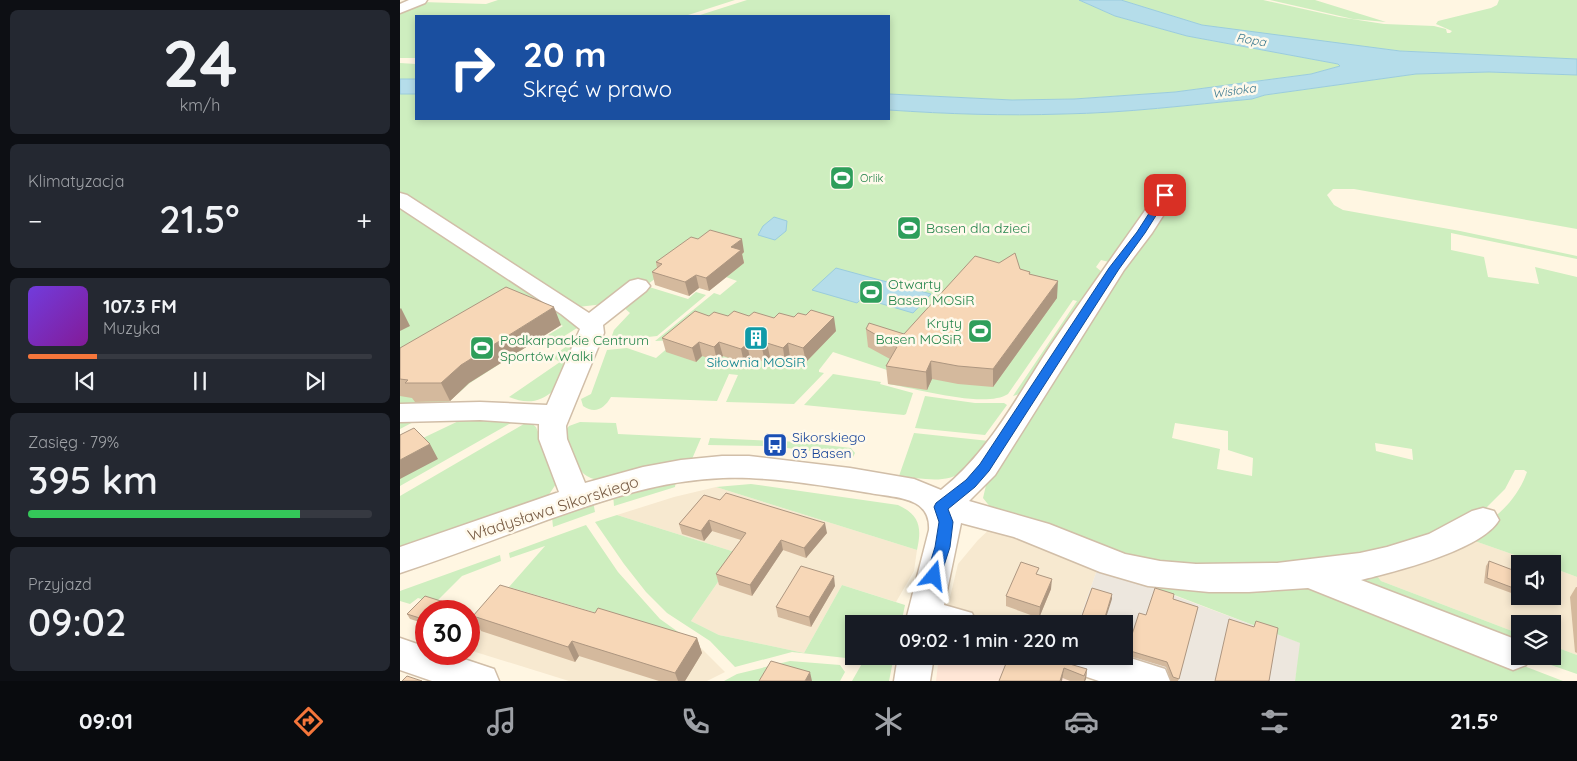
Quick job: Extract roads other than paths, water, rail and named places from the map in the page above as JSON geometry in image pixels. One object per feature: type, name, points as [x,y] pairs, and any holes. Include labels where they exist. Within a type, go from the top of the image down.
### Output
[{"type":"street","points":[[400,9],[420,0]]},
{"type":"street","points":[[941,507],[970,484],[985,467],[1114,268],[1141,233],[1174,182]]},
{"type":"street","points":[[400,199],[590,324],[592,333],[555,415],[552,426],[552,439],[576,497]]},
{"type":"street","points":[[590,324],[638,286]]},
{"type":"street","points":[[400,413],[460,411],[555,415]]},
{"type":"street","points":[[400,437],[437,419],[460,411]]},
{"type":"street","name":"Władysława Sikorskiego","points":[[400,560],[576,497],[643,478],[682,471],[735,466],[778,469],[914,490],[929,496],[941,507]]},
{"type":"street","points":[[941,507],[982,515],[1018,526],[1124,567],[1184,578],[1252,578],[1312,575],[1364,565],[1422,549],[1453,538],[1483,520]]},
{"type":"street","points":[[924,615],[945,530],[946,517],[941,507]]},
{"type":"street","points":[[1312,575],[1511,653]]},
{"type":"street","points":[[400,654],[482,681]]},
{"type":"street","points":[[912,681],[915,665]]},
{"type":"street","points":[[1100,665],[1152,681]]},
{"type":"water","points":[[1079,0],[1121,0],[1202,25],[1400,51],[1577,59],[1577,75],[1489,72],[1416,74],[1265,95],[1252,99],[1110,112],[998,115],[890,110],[890,94],[1012,100],[1074,99],[1175,92],[1311,74],[1340,66],[1338,64],[1187,36],[1115,16]]},
{"type":"water","points":[[400,79],[415,79],[415,94],[400,94]]},
{"type":"water","points":[[774,217],[787,221],[786,231],[775,240],[758,235],[763,226]]},
{"type":"water","name":"Otwarty Basen MOSiR","points":[[836,268],[931,294],[913,313],[862,298],[857,303],[812,290]]},
{"type":"place","name":"Orlik","points":[[842,178]]},
{"type":"place","name":"Basen dla dzieci","points":[[909,228]]},
{"type":"place","name":"Otwarty Basen MOSiR","points":[[871,292]]},
{"type":"place","name":"Kryty Basen MOSiR","points":[[980,331]]},
{"type":"place","name":"Siłownia MOSiR","points":[[756,338]]},
{"type":"place","name":"Podkarpackie Centrum Sportów Walki","points":[[482,348]]},
{"type":"place","name":"Sikorskiego 03 Basen","points":[[775,445]]},
{"type":"water label","name":"Ropa","points":[[1251,40]]},
{"type":"water label","name":"Wisłoka","points":[[1234,91]]}]
